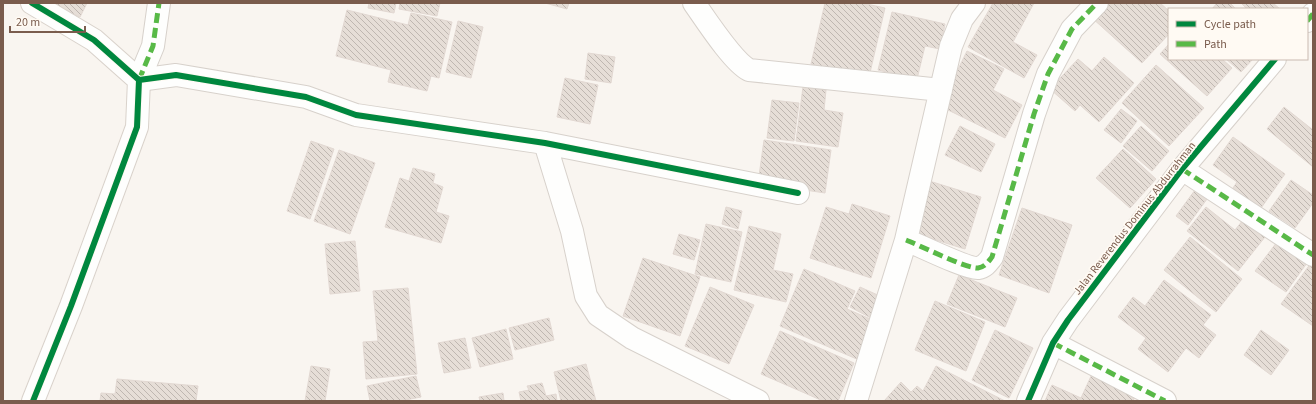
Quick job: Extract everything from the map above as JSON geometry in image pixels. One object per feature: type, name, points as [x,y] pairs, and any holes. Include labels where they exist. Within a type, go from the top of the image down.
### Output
[{"type":"street","points":[[32,3],[94,40],[139,80],[176,76],[306,96],[356,115],[545,143],[798,193]]},
{"type":"street","points":[[33,401],[71,306],[137,127],[139,80],[153,46],[159,3]]},
{"type":"street","points":[[694,3],[736,59],[745,68],[750,70],[941,90]]},
{"type":"street","points":[[856,401],[906,240],[951,46],[962,19],[974,3]]},
{"type":"street","points":[[906,240],[964,265],[977,268],[985,266],[992,257],[1034,114],[1048,74],[1072,29],[1097,3]]},
{"type":"street","name":"Jalan Reverendus Dominus Abdurrahman","points":[[1028,401],[1053,343],[1068,320],[1182,169],[1274,60]]},
{"type":"street","points":[[545,143],[572,231],[586,296],[598,315],[632,338],[758,401]]},
{"type":"street","points":[[1182,169],[1313,255]]},
{"type":"street","points":[[1053,343],[1165,401]]},
{"type":"building","points":[[49,3],[87,3],[80,17]]},
{"type":"building","points":[[369,3],[396,3],[394,13],[368,8]]},
{"type":"building","points":[[400,3],[440,3],[437,16],[399,9]]},
{"type":"building","points":[[545,3],[569,3],[567,9]]},
{"type":"building","points":[[825,3],[862,3],[885,8],[869,77],[811,64]]},
{"type":"building","points":[[993,3],[1034,3],[1013,42],[1037,55],[1024,78],[968,47]]},
{"type":"building","points":[[1103,3],[1160,3],[1168,10],[1168,35],[1142,63],[1091,17]]},
{"type":"building","points":[[1217,3],[1230,3],[1235,8],[1213,8]]},
{"type":"building","points":[[1241,3],[1273,3],[1279,8],[1246,8]]},
{"type":"building","points":[[347,10],[408,25],[411,13],[452,22],[439,78],[431,76],[427,91],[388,82],[391,70],[336,56]]},
{"type":"building","points":[[892,12],[945,24],[940,49],[925,46],[917,79],[878,70]]},
{"type":"building","points":[[458,21],[483,27],[471,78],[446,72]]},
{"type":"building","points":[[1168,45],[1168,60],[1223,60],[1232,68],[1207,96],[1160,54]]},
{"type":"building","points":[[967,51],[1004,69],[993,90],[1022,105],[1005,138],[940,106]]},
{"type":"building","points":[[588,53],[615,57],[611,83],[585,79]]},
{"type":"building","points":[[1104,57],[1134,83],[1099,122],[1080,105],[1075,111],[1050,89],[1078,59],[1092,71]]},
{"type":"building","points":[[1227,60],[1252,60],[1241,72]]},
{"type":"building","points":[[1156,65],[1204,108],[1169,146],[1122,103]]},
{"type":"building","points":[[565,78],[598,85],[590,124],[557,117]]},
{"type":"building","points":[[803,87],[826,90],[824,110],[843,113],[838,147],[796,141]]},
{"type":"building","points":[[772,100],[799,103],[794,141],[767,138]]},
{"type":"building","points":[[1284,107],[1313,130],[1313,167],[1267,129]]},
{"type":"building","points":[[1121,109],[1137,121],[1121,143],[1104,130]]},
{"type":"building","points":[[960,126],[995,144],[981,172],[945,155]]},
{"type":"building","points":[[1141,126],[1169,151],[1152,171],[1123,146]]},
{"type":"building","points":[[1233,137],[1285,174],[1259,211],[1231,191],[1237,182],[1213,165]]},
{"type":"building","points":[[764,140],[831,150],[825,193],[758,183]]},
{"type":"building","points":[[311,141],[334,149],[310,219],[287,211]]},
{"type":"building","points":[[1123,149],[1156,179],[1130,208],[1096,178]]},
{"type":"building","points":[[339,150],[375,163],[350,234],[314,221]]},
{"type":"building","points":[[413,168],[435,174],[433,183],[443,187],[436,212],[449,216],[441,243],[385,227],[400,178],[409,181]]},
{"type":"building","points":[[926,180],[981,197],[965,249],[910,232]]},
{"type":"building","points":[[1291,180],[1313,195],[1313,203],[1295,228],[1269,211]]},
{"type":"building","points":[[1195,190],[1207,199],[1188,225],[1176,216]]},
{"type":"building","points":[[852,204],[890,216],[871,278],[810,258],[826,207],[849,214]]},
{"type":"building","points":[[726,207],[742,211],[738,229],[722,224]]},
{"type":"building","points":[[1206,207],[1235,230],[1243,220],[1265,237],[1238,271],[1187,231]]},
{"type":"building","points":[[1022,208],[1072,225],[1049,293],[999,275]]},
{"type":"building","points":[[706,224],[742,232],[731,282],[695,274]]},
{"type":"building","points":[[749,226],[781,234],[773,270],[793,274],[786,302],[734,290]]},
{"type":"building","points":[[679,234],[700,240],[694,260],[673,254]]},
{"type":"building","points":[[1190,237],[1242,279],[1216,312],[1164,270]]},
{"type":"building","points":[[355,241],[360,291],[330,294],[325,244]]},
{"type":"building","points":[[1277,242],[1307,263],[1286,292],[1255,271]]},
{"type":"building","points":[[643,258],[700,277],[680,336],[623,316]]},
{"type":"building","points":[[1311,263],[1313,264],[1313,326],[1281,304]]},
{"type":"building","points":[[804,269],[855,291],[847,309],[875,321],[859,360],[780,326]]},
{"type":"building","points":[[959,275],[1017,298],[1005,327],[947,304]]},
{"type":"building","points":[[1164,280],[1211,315],[1203,325],[1216,335],[1199,358],[1186,348],[1168,372],[1138,349],[1146,338],[1118,317],[1133,297],[1145,306]]},
{"type":"building","points":[[710,287],[754,305],[729,364],[685,346]]},
{"type":"building","points":[[860,287],[882,297],[871,318],[850,307]]},
{"type":"building","points":[[408,288],[417,374],[366,379],[363,342],[378,341],[373,291]]},
{"type":"building","points":[[935,301],[985,322],[966,371],[915,350]]},
{"type":"building","points":[[549,318],[554,340],[515,350],[509,328]]},
{"type":"building","points":[[506,329],[513,359],[480,367],[472,338]]},
{"type":"building","points":[[995,330],[1033,348],[1009,398],[972,380]]},
{"type":"building","points":[[1261,330],[1289,350],[1271,375],[1244,355]]},
{"type":"building","points":[[780,331],[854,363],[838,401],[823,401],[761,374]]},
{"type":"building","points":[[465,338],[471,368],[444,373],[438,343]]},
{"type":"building","points":[[586,364],[596,401],[561,401],[554,372]]},
{"type":"building","points":[[311,366],[330,369],[325,401],[305,401]]},
{"type":"building","points":[[936,366],[1005,401],[884,401],[901,382],[911,392],[917,386],[923,391]]},
{"type":"building","points":[[1092,374],[1136,394],[1133,401],[1045,401],[1052,385],[1081,398]]},
{"type":"building","points":[[416,376],[421,397],[400,401],[370,401],[367,386]]},
{"type":"building","points":[[117,379],[198,386],[196,401],[100,401],[101,393],[115,394]]},
{"type":"building","points":[[542,383],[546,396],[556,394],[557,401],[521,401],[519,392],[529,390],[527,386]]},
{"type":"building","points":[[503,393],[504,401],[480,401],[479,397]]},
{"type":"marked path","points":[[139,80],[153,46],[159,3]]},
{"type":"marked path","points":[[906,240],[964,265],[978,268],[989,261],[992,257],[1034,114],[1048,74],[1072,29],[1097,3]]},
{"type":"marked path","points":[[1308,20],[1313,14]]},
{"type":"marked path","points":[[1182,169],[1313,255]]},
{"type":"marked path","points":[[1053,343],[1165,401]]},
{"type":"cycle path","points":[[32,3],[94,40],[139,80],[137,127],[71,306],[33,401]]},
{"type":"cycle path","points":[[1028,401],[1053,343],[1068,320],[1182,169],[1274,60]]},
{"type":"cycle path","points":[[139,80],[176,75],[306,97],[356,115],[545,143],[798,193]]}]
